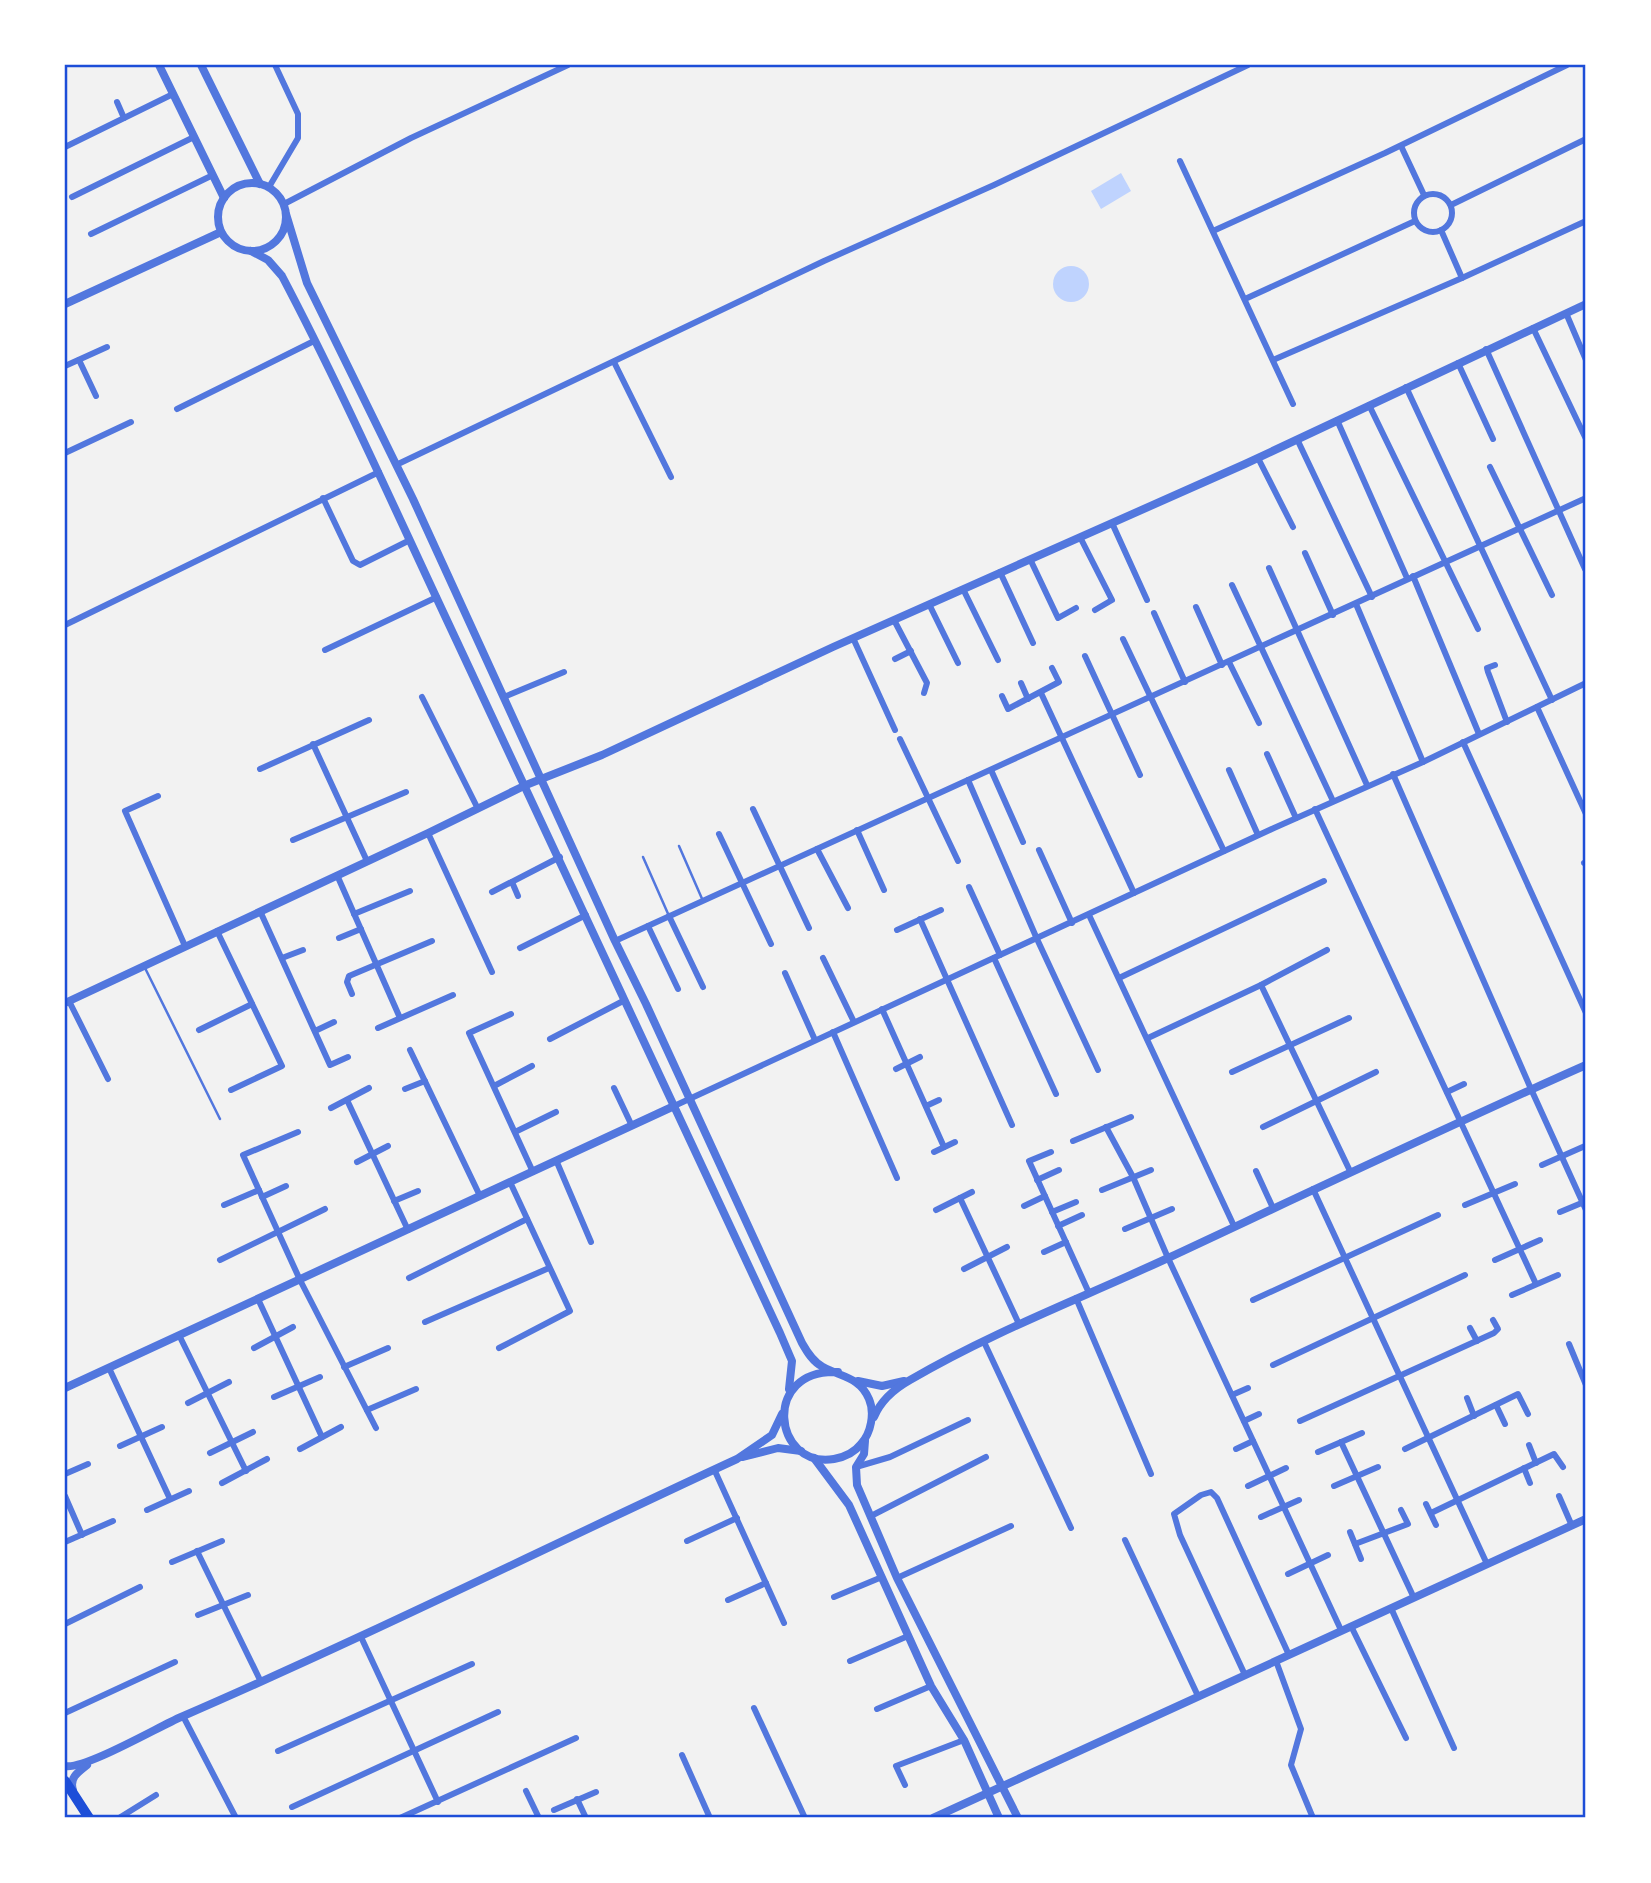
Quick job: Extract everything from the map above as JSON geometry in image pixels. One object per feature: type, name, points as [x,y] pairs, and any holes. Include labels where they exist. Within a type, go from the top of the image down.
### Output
[{"type":"main road","points":[[65,1781],[89,1818]]},
{"type":"street","points":[[159,65],[224,198]]},
{"type":"street","points":[[201,65],[264,185],[278,194],[284,204],[307,283],[396,465],[808,1354],[823,1367],[869,1385],[882,1386],[910,1380]]},
{"type":"street","points":[[264,185],[298,138],[298,114],[275,65]]},
{"type":"street","points":[[284,204],[411,138],[568,65]]},
{"type":"street","points":[[396,465],[824,261],[994,185],[1248,65]]},
{"type":"street","points":[[1213,231],[1401,146],[1567,65]]},
{"type":"street","points":[[65,147],[173,94]]},
{"type":"street","points":[[117,102],[124,118]]},
{"type":"street","points":[[72,197],[194,137]]},
{"type":"street","points":[[1451,205],[1586,139]]},
{"type":"street","points":[[1401,146],[1424,195]]},
{"type":"street","points":[[1180,161],[1293,404]]},
{"type":"street","points":[[91,234],[213,175]]},
{"type":"street","points":[[65,1766],[72,1767],[95,1758],[361,1637],[737,1458],[772,1435],[788,1395],[792,1361],[379,472],[278,270],[268,260],[232,245],[221,232],[218,214],[224,198],[240,185],[264,185]]},
{"type":"street","points":[[1424,195],[1442,195],[1451,205],[1450,222],[1441,230],[1423,230],[1415,221],[1413,209],[1424,195]]},
{"type":"street","points":[[251,251],[262,250],[281,236],[286,214]]},
{"type":"street","points":[[1245,299],[1415,221]]},
{"type":"street","points":[[1273,360],[1586,221]]},
{"type":"street","points":[[1441,230],[1462,278]]},
{"type":"street","points":[[65,304],[221,232]]},
{"type":"street","points":[[108,1079],[67,1002],[526,785],[602,755],[853,638],[1258,458],[1586,304]]},
{"type":"street","points":[[1566,313],[1586,360]]},
{"type":"street","points":[[1533,328],[1586,439]]},
{"type":"street","points":[[177,409],[314,341]]},
{"type":"street","points":[[65,366],[107,347]]},
{"type":"street","points":[[1486,349],[1585,569]]},
{"type":"street","points":[[79,360],[96,396]]},
{"type":"street","points":[[614,362],[671,477]]},
{"type":"street","points":[[1458,363],[1493,439]]},
{"type":"street","points":[[1406,387],[1552,700]]},
{"type":"street","points":[[1369,405],[1478,629]]},
{"type":"street","points":[[1337,420],[1479,734]]},
{"type":"street","points":[[65,453],[131,422]]},
{"type":"street","points":[[1297,439],[1372,597]]},
{"type":"street","points":[[1258,458],[1293,527]]},
{"type":"street","points":[[1490,467],[1552,595]]},
{"type":"street","points":[[65,625],[379,472]]},
{"type":"street","points":[[323,498],[353,561],[360,565],[410,540]]},
{"type":"street","points":[[615,940],[1586,498]]},
{"type":"street","points":[[1112,523],[1147,600]]},
{"type":"street","points":[[1080,537],[1112,600],[1095,610]]},
{"type":"street","points":[[1305,553],[1333,615]]},
{"type":"street","points":[[1030,559],[1058,618],[1076,608]]},
{"type":"street","points":[[1269,568],[1367,785]]},
{"type":"street","points":[[1000,572],[1033,643]]},
{"type":"street","points":[[1232,585],[1333,801]]},
{"type":"street","points":[[963,589],[998,660]]},
{"type":"street","points":[[325,650],[437,597]]},
{"type":"street","points":[[929,604],[958,663]]},
{"type":"street","points":[[1356,604],[1423,762]]},
{"type":"street","points":[[1196,607],[1259,723]]},
{"type":"street","points":[[1154,613],[1185,682]]},
{"type":"street","points":[[894,620],[927,683],[924,693]]},
{"type":"street","points":[[853,638],[895,730]]},
{"type":"street","points":[[1124,639],[1223,852]]},
{"type":"street","points":[[895,659],[911,651]]},
{"type":"street","points":[[1085,656],[1140,775]]},
{"type":"street","points":[[1495,665],[1487,668],[1507,722]]},
{"type":"street","points":[[1002,696],[1008,709],[1041,693],[1059,682],[1052,668]]},
{"type":"street","points":[[504,697],[564,672]]},
{"type":"street","points":[[1021,683],[1028,699]]},
{"type":"street","points":[[65,1388],[1258,835],[1423,762],[1586,683]]},
{"type":"street","points":[[1041,693],[1134,893]]},
{"type":"street","points":[[422,698],[478,809]]},
{"type":"street","points":[[1537,707],[1586,814]]},
{"type":"street","points":[[260,769],[369,720]]},
{"type":"street","points":[[900,739],[958,861]]},
{"type":"street","points":[[1463,742],[1586,1013]]},
{"type":"street","points":[[313,744],[367,861]]},
{"type":"street","points":[[1267,754],[1296,818]]},
{"type":"street","points":[[991,770],[1023,842]]},
{"type":"street","points":[[1229,770],[1258,835]]},
{"type":"street","points":[[1393,774],[1531,1089],[1585,1205],[1560,1212]]},
{"type":"street","points":[[968,780],[1098,1070]]},
{"type":"street","points":[[293,840],[406,792]]},
{"type":"street","points":[[158,796],[125,811],[185,946]]},
{"type":"street","points":[[753,809],[809,928]]},
{"type":"street","points":[[1315,809],[1536,1284]]},
{"type":"street","points":[[857,831],[884,890]]},
{"type":"street","points":[[428,833],[492,972]]},
{"type":"street","points":[[719,834],[771,944]]},
{"type":"street","points":[[817,849],[848,908]]},
{"type":"street","points":[[1039,850],[1072,923]]},
{"type":"street","points":[[492,892],[559,857]]},
{"type":"street","points":[[337,875],[400,1018]]},
{"type":"street","points":[[1119,978],[1324,881]]},
{"type":"street","points":[[512,882],[518,896]]},
{"type":"street","points":[[969,887],[1056,1094]]},
{"type":"street","points":[[354,914],[410,891]]},
{"type":"street","points":[[897,930],[941,910]]},
{"type":"street","points":[[260,911],[330,1065],[348,1057]]},
{"type":"street","points":[[520,948],[586,915]]},
{"type":"street","points":[[1089,915],[1234,1226]]},
{"type":"street","points":[[669,916],[703,987]]},
{"type":"street","points":[[919,919],[1012,1125]]},
{"type":"street","points":[[648,926],[678,989]]},
{"type":"street","points":[[339,938],[361,929]]},
{"type":"street","points":[[217,931],[282,1066],[231,1090]]},
{"type":"street","points":[[352,993],[347,982],[349,976],[432,941]]},
{"type":"street","points":[[282,958],[303,950]]},
{"type":"street","points":[[1148,1038],[1261,985],[1327,950]]},
{"type":"street","points":[[823,958],[854,1022]]},
{"type":"street","points":[[785,973],[815,1040]]},
{"type":"street","points":[[1261,985],[1350,1171]]},
{"type":"street","points":[[377,1028],[453,995]]},
{"type":"street","points":[[550,1039],[625,1000]]},
{"type":"street","points":[[199,1030],[252,1004]]},
{"type":"street","points":[[882,1009],[944,1147]]},
{"type":"street","points":[[511,1014],[469,1033],[533,1172]]},
{"type":"street","points":[[1232,1072],[1349,1018]]},
{"type":"street","points":[[315,1031],[334,1022]]},
{"type":"street","points":[[833,1032],[897,1178]]},
{"type":"street","points":[[410,1050],[480,1196]]},
{"type":"street","points":[[896,1069],[920,1057]]},
{"type":"street","points":[[783,1411],[784,1426],[790,1440],[801,1451],[814,1458],[842,1458],[855,1451],[864,1441],[877,1410],[888,1395],[910,1380],[1019,1324],[1586,1065]]},
{"type":"street","points":[[494,1086],[532,1066]]},
{"type":"street","points":[[1263,1127],[1376,1072]]},
{"type":"street","points":[[405,1089],[425,1081]]},
{"type":"street","points":[[1447,1092],[1464,1084]]},
{"type":"street","points":[[331,1108],[369,1088]]},
{"type":"street","points":[[614,1088],[632,1126]]},
{"type":"street","points":[[347,1100],[408,1230]]},
{"type":"street","points":[[926,1106],[939,1100]]},
{"type":"street","points":[[515,1132],[556,1112]]},
{"type":"street","points":[[1073,1141],[1131,1116]]},
{"type":"street","points":[[1106,1127],[1133,1177],[1168,1258],[1342,1630]]},
{"type":"street","points":[[298,1132],[243,1156],[300,1280],[376,1428]]},
{"type":"street","points":[[934,1152],[955,1142]]},
{"type":"street","points":[[356,1162],[388,1146]]},
{"type":"street","points":[[1542,1165],[1585,1146]]},
{"type":"street","points":[[1051,1152],[1029,1161],[1089,1293]]},
{"type":"street","points":[[556,1160],[591,1242]]},
{"type":"street","points":[[1037,1180],[1059,1170]]},
{"type":"street","points":[[1102,1191],[1150,1170]]},
{"type":"street","points":[[1256,1171],[1273,1208]]},
{"type":"street","points":[[499,1348],[570,1311],[510,1182]]},
{"type":"street","points":[[1465,1205],[1515,1184]]},
{"type":"street","points":[[262,1197],[286,1186]]},
{"type":"street","points":[[1313,1189],[1487,1564]]},
{"type":"street","points":[[224,1205],[259,1190]]},
{"type":"street","points":[[394,1201],[418,1191]]},
{"type":"street","points":[[936,1210],[972,1192]]},
{"type":"street","points":[[1024,1206],[1045,1196]]},
{"type":"street","points":[[960,1198],[1019,1324]]},
{"type":"street","points":[[1052,1212],[1076,1202]]},
{"type":"street","points":[[220,1260],[325,1209]]},
{"type":"street","points":[[1125,1229],[1172,1209]]},
{"type":"street","points":[[1058,1226],[1082,1215]]},
{"type":"street","points":[[1253,1300],[1438,1215]]},
{"type":"street","points":[[409,1278],[527,1219]]},
{"type":"street","points":[[1495,1259],[1540,1240]]},
{"type":"street","points":[[1044,1252],[1066,1242]]},
{"type":"street","points":[[964,1269],[1007,1247]]},
{"type":"street","points":[[425,1322],[549,1268]]},
{"type":"street","points":[[1273,1365],[1465,1275]]},
{"type":"street","points":[[1512,1295],[1558,1275]]},
{"type":"street","points":[[1076,1298],[1151,1474]]},
{"type":"street","points":[[258,1299],[322,1437]]},
{"type":"street","points":[[1300,1421],[1477,1341],[1498,1329],[1493,1320]]},
{"type":"street","points":[[254,1348],[293,1327]]},
{"type":"street","points":[[1471,1328],[1477,1341]]},
{"type":"street","points":[[179,1335],[246,1471]]},
{"type":"street","points":[[984,1342],[1070,1528]]},
{"type":"street","points":[[1569,1344],[1586,1385]]},
{"type":"street","points":[[344,1367],[388,1348]]},
{"type":"street","points":[[109,1368],[170,1499]]},
{"type":"street","points":[[788,1395],[796,1384],[808,1376],[823,1371],[838,1372]]},
{"type":"street","points":[[274,1396],[320,1377]]},
{"type":"street","points":[[852,1378],[863,1388],[870,1400],[870,1426]]},
{"type":"street","points":[[188,1403],[229,1382]]},
{"type":"street","points":[[1232,1395],[1248,1388]]},
{"type":"street","points":[[367,1410],[416,1389]]},
{"type":"street","points":[[1405,1449],[1518,1394],[1528,1414]]},
{"type":"street","points":[[1467,1398],[1474,1416]]},
{"type":"street","points":[[1496,1405],[1505,1424]]},
{"type":"street","points":[[1244,1421],[1259,1414]]},
{"type":"street","points":[[856,1466],[890,1457],[968,1420]]},
{"type":"street","points":[[120,1446],[162,1427]]},
{"type":"street","points":[[300,1449],[341,1427]]},
{"type":"street","points":[[210,1453],[253,1432]]},
{"type":"street","points":[[1318,1452],[1362,1433]]},
{"type":"street","points":[[865,1436],[864,1454],[856,1466],[857,1485],[897,1578],[1018,1818]]},
{"type":"street","points":[[1236,1449],[1253,1441]]},
{"type":"street","points":[[1341,1442],[1414,1598]]},
{"type":"street","points":[[1529,1445],[1536,1463]]},
{"type":"street","points":[[737,1458],[778,1448],[801,1451]]},
{"type":"street","points":[[1431,1513],[1554,1454],[1563,1466]]},
{"type":"street","points":[[871,1516],[986,1457]]},
{"type":"street","points":[[814,1458],[849,1505],[931,1686],[964,1740],[999,1818]]},
{"type":"street","points":[[222,1483],[267,1460]]},
{"type":"street","points":[[65,1474],[88,1464]]},
{"type":"street","points":[[1334,1486],[1378,1467]]},
{"type":"street","points":[[1248,1486],[1286,1468]]},
{"type":"street","points":[[1524,1468],[1530,1483]]},
{"type":"street","points":[[715,1469],[784,1623]]},
{"type":"street","points":[[146,1510],[189,1491]]},
{"type":"street","points":[[1245,1675],[1180,1535],[1174,1514],[1201,1495],[1211,1492],[1217,1498],[1289,1654]]},
{"type":"street","points":[[65,1496],[82,1535]]},
{"type":"street","points":[[1559,1496],[1572,1526]]},
{"type":"street","points":[[1261,1517],[1299,1500]]},
{"type":"street","points":[[1426,1504],[1436,1525]]},
{"type":"street","points":[[1355,1544],[1408,1524],[1401,1510]]},
{"type":"street","points":[[687,1541],[737,1518]]},
{"type":"street","points":[[933,1818],[1586,1519]]},
{"type":"street","points":[[65,1542],[113,1521]]},
{"type":"street","points":[[897,1578],[1011,1526]]},
{"type":"street","points":[[1350,1532],[1361,1559]]},
{"type":"street","points":[[1125,1540],[1198,1696]]},
{"type":"street","points":[[172,1562],[222,1541]]},
{"type":"street","points":[[197,1551],[261,1682]]},
{"type":"street","points":[[1288,1574],[1328,1555]]},
{"type":"street","points":[[834,1597],[882,1577]]},
{"type":"street","points":[[728,1600],[766,1583]]},
{"type":"street","points":[[65,1624],[140,1587]]},
{"type":"street","points":[[198,1615],[248,1595]]},
{"type":"street","points":[[1391,1608],[1454,1748]]},
{"type":"street","points":[[1351,1626],[1406,1738]]},
{"type":"street","points":[[850,1661],[908,1636]]},
{"type":"street","points":[[361,1637],[438,1802]]},
{"type":"street","points":[[1276,1661],[1301,1729],[1291,1765],[1313,1818]]},
{"type":"street","points":[[65,1713],[175,1662]]},
{"type":"street","points":[[278,1752],[472,1664]]},
{"type":"street","points":[[877,1709],[931,1686]]},
{"type":"street","points":[[754,1708],[805,1818]]},
{"type":"street","points":[[292,1807],[498,1712]]},
{"type":"street","points":[[183,1716],[236,1818]]},
{"type":"street","points":[[400,1818],[576,1738]]},
{"type":"street","points":[[905,1785],[896,1766],[964,1740]]},
{"type":"street","points":[[682,1755],[710,1818]]},
{"type":"street","points":[[74,1795],[71,1784],[74,1776],[95,1758]]},
{"type":"street","points":[[526,1791],[539,1818]]},
{"type":"street","points":[[554,1810],[596,1793]]},
{"type":"street","points":[[119,1818],[156,1795]]},
{"type":"street","points":[[577,1799],[586,1818]]},
{"type":"lane","points":[[679,846],[703,901]]},
{"type":"lane","points":[[643,858],[669,916]]},
{"type":"lane","points":[[144,965],[220,1119]]},
{"type":"water","points":[[1121,173],[1131,191],[1101,209],[1091,191]]},
{"type":"water","points":[[1071,266],[1084,271],[1089,284],[1084,297],[1071,302],[1058,297],[1053,284],[1058,271]]}]
